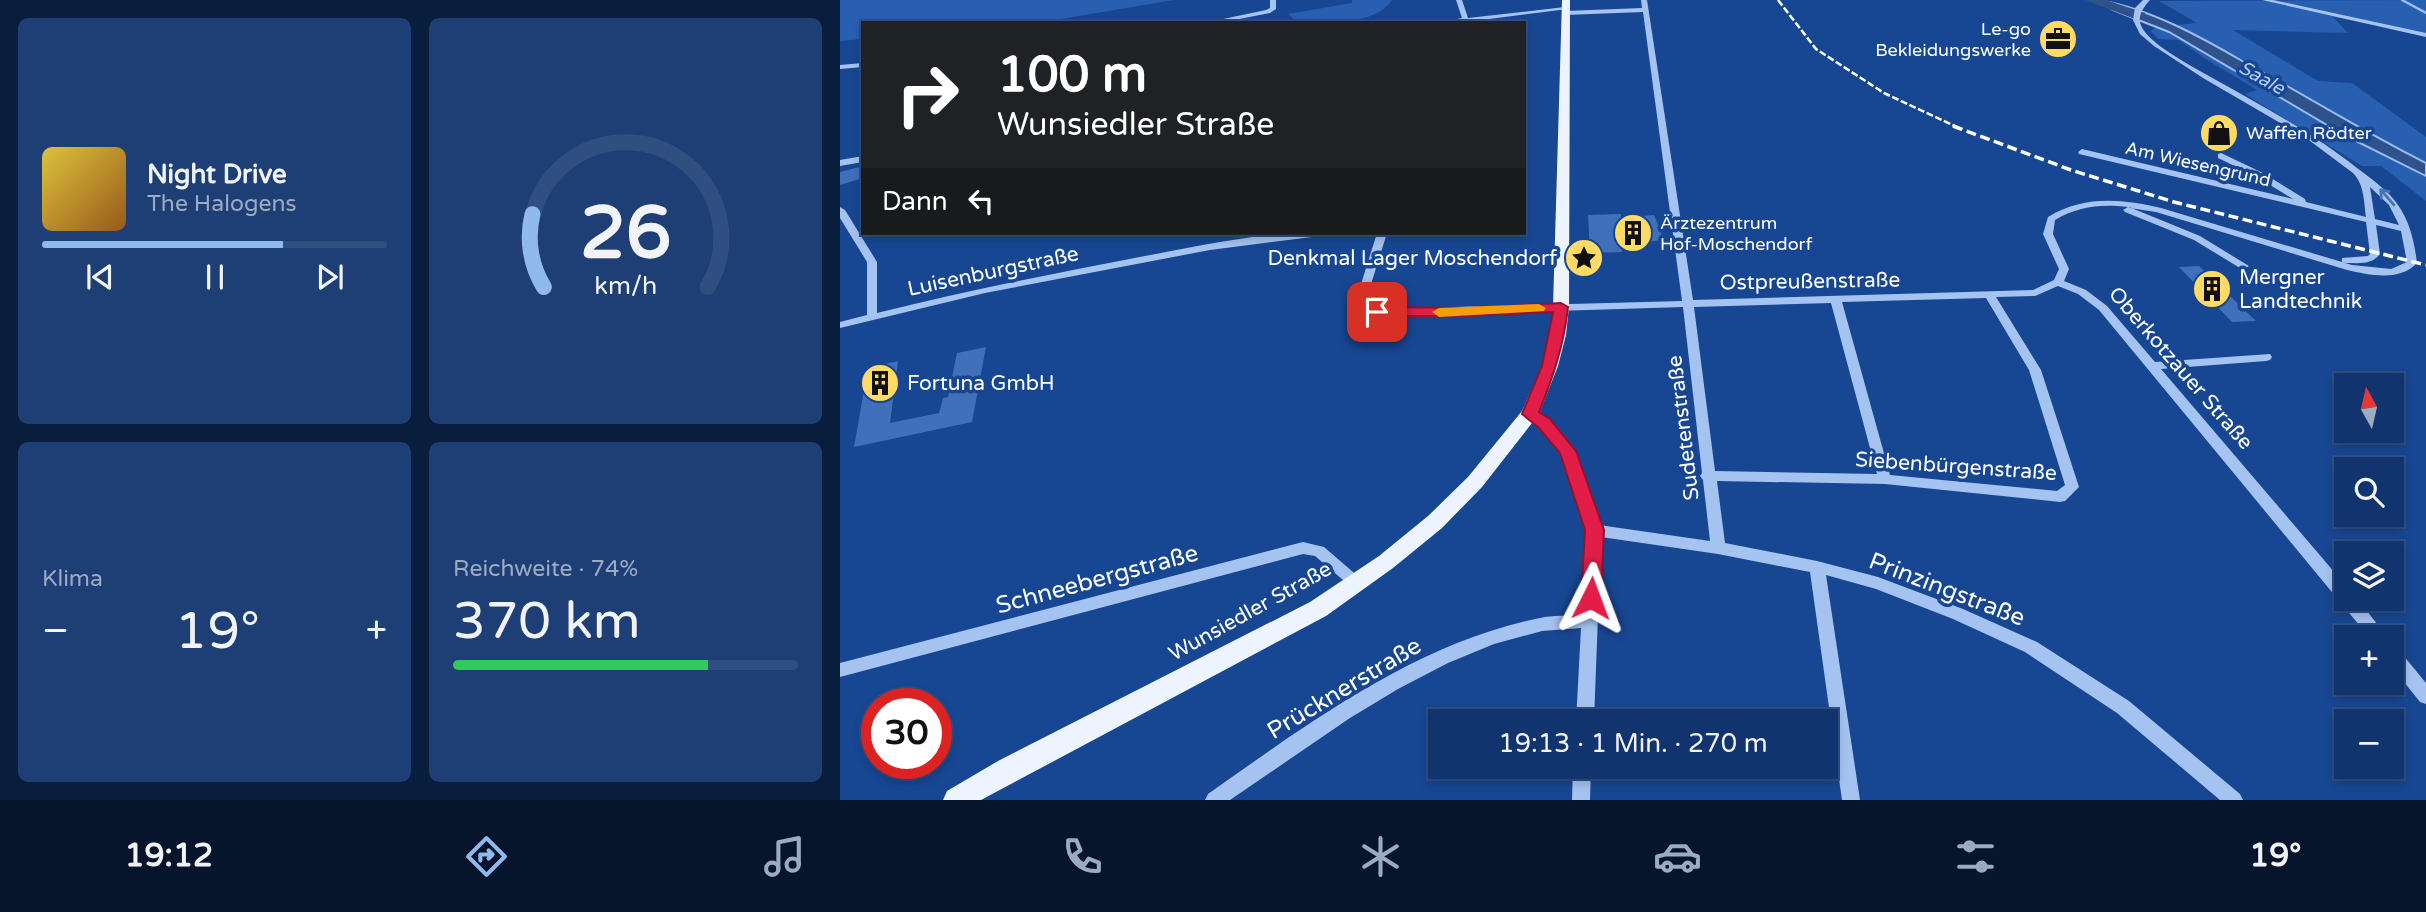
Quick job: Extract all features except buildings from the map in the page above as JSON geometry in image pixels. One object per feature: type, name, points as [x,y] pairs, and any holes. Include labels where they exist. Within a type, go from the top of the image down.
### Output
[{"type":"main road","name":"Wunsiedler Straße","points":[[956,800],[1019,764],[1318,609],[1434,522],[1475,482],[1530,414],[1558,335],[1561,307],[1565,7]]},
{"type":"street","points":[[1219,21],[1268,12],[1273,9],[1273,0]]},
{"type":"street","points":[[1459,0],[1464,21],[1565,7],[1645,5]]},
{"type":"street","points":[[1513,0],[1516,13]]},
{"type":"street","points":[[2058,282],[2064,269],[2048,234],[2051,219],[2079,205],[2110,203],[2158,210],[2351,268],[2397,271],[2412,263],[2411,243],[2392,202],[2359,173],[2320,145],[2165,52],[2137,26],[2136,12],[2147,0]]},
{"type":"street","points":[[2265,0],[2426,35]]},
{"type":"street","name":"Sudetenstraße","points":[[1645,5],[1688,303],[1707,477],[1718,548]]},
{"type":"street","points":[[840,67],[861,65]]},
{"type":"street","name":"Am Wiesengrund","points":[[2082,152],[2406,229]]},
{"type":"street","name":"Am Wiesengrund","points":[[2221,156],[2260,175],[2307,206]]},
{"type":"street","points":[[840,163],[861,159]]},
{"type":"street","points":[[2274,244],[2340,260],[2371,259],[2375,254],[2372,221],[2367,189],[2359,173]]},
{"type":"street","points":[[2110,203],[2197,238],[2244,266]]},
{"type":"street","points":[[840,210],[872,262],[872,317]]},
{"type":"street","name":"Luisenburgstraße","points":[[840,325],[998,287],[1210,247],[1304,235]]},
{"type":"street","name":"Ostpreußenstraße","points":[[1381,235],[1362,297],[1365,306],[1377,312],[1468,312],[1688,303],[1990,296],[2035,293],[2058,282]]},
{"type":"street","name":"Oberkotzauer Straße","points":[[2058,282],[2082,292],[2103,308],[2334,583]]},
{"type":"street","name":"Siebenbürgenstraße","points":[[1707,477],[1885,479],[2060,497],[2072,487],[2035,370],[1990,296]]},
{"type":"street","points":[[1836,300],[1885,479]]},
{"type":"street","points":[[2152,366],[2266,357]]},
{"type":"street","points":[[1530,414],[1544,423],[1568,451],[1594,530],[1586,709]]},
{"type":"street","name":"Prinzingstraße","points":[[1594,530],[1718,548],[1817,567],[1878,583],[1958,614],[2031,647],[2123,706],[2234,800]]},
{"type":"street","name":"Schneebergstraße","points":[[840,670],[1303,548],[1319,551],[1355,582]]},
{"type":"street","points":[[1817,567],[1851,800]]},
{"type":"street","name":"Oberkotzauer Straße","points":[[2358,611],[2369,625]]},
{"type":"street","name":"Prücknerstraße","points":[[1214,800],[1346,709],[1446,655],[1513,632],[1571,620],[1590,621]]},
{"type":"street","points":[[2404,669],[2426,696]]},
{"type":"street","points":[[1581,800],[1582,779]]},
{"type":"shaded area","points":[[840,0],[1174,0],[1049,21],[861,21],[861,39],[840,41]]},
{"type":"shaded area","points":[[1352,0],[1392,0],[1384,9],[1373,15],[1348,20],[1296,21],[1288,14],[1352,3]]},
{"type":"shaded area","points":[[2426,0],[2426,34],[2333,17],[2348,33],[2233,30],[2318,81],[2352,83],[2426,137],[2426,163],[2239,57],[2175,25],[2197,23],[2159,1]]},
{"type":"shaded area","points":[[2157,26],[2344,135],[2426,176],[2426,201],[2381,166],[2362,166],[2245,94],[2257,90],[2179,40],[2158,39],[2151,31]]},
{"type":"water","points":[[2097,0],[2154,16],[2210,43],[2426,163],[2426,176],[2344,135],[2169,32],[2113,10]]},
{"type":"waterway","name":"Saale","points":[[2092,0],[2140,16]]},
{"type":"waterway","points":[[2402,0],[2426,13]]},
{"type":"railway","points":[[1778,0],[1816,49],[1884,93],[1957,127]]},
{"type":"railway","points":[[1953,126],[2071,170],[2174,202],[2426,265]]},
{"type":"slow traffic","points":[[1439,312],[1539,308]]},
{"type":"place","name":"Le-go Bekleidungswerke","points":[[2058,39]]},
{"type":"place","name":"Waffen Rödter","points":[[2219,133]]},
{"type":"place","name":"Ärztezentrum Hof-Moschendorf","points":[[1633,233]]},
{"type":"place","name":"Denkmal Lager Moschendorf","points":[[1584,258]]},
{"type":"place","name":"Mergner Landtechnik","points":[[2212,289]]},
{"type":"place","name":"Fortuna GmbH","points":[[880,383]]},
{"type":"route","points":[[1377,312],[1468,312],[1561,307],[1558,335],[1530,414],[1544,423],[1568,451],[1594,530],[1591,598]]}]
